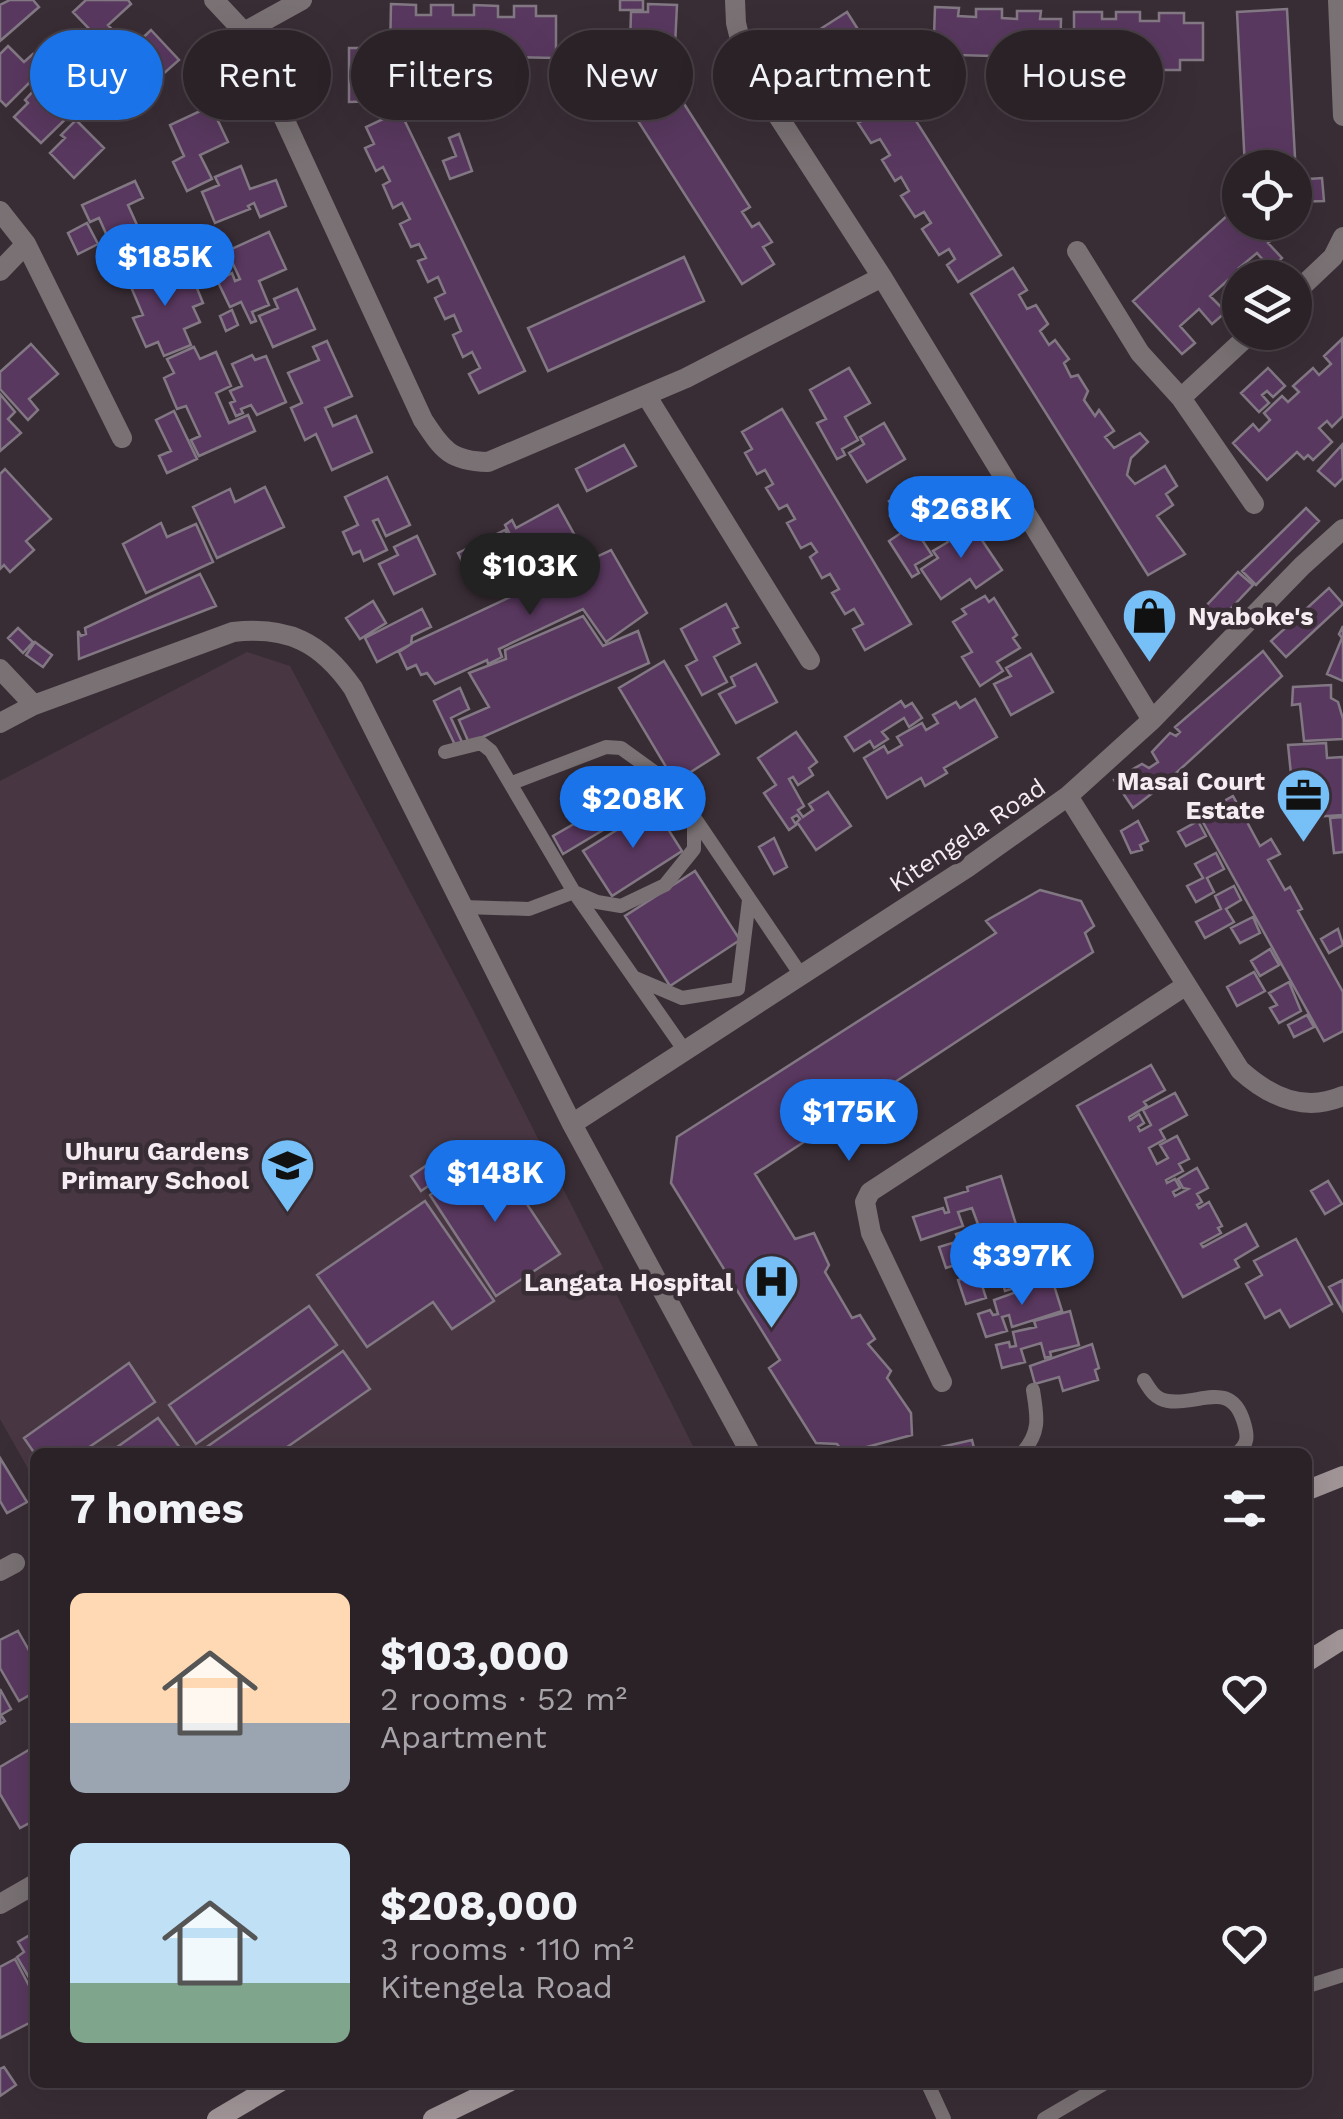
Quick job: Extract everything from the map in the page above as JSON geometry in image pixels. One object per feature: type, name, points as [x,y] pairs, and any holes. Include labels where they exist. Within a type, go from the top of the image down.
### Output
[{"type":"main road","points":[[1312,1488],[1343,1476]]},
{"type":"main road","points":[[1312,1658],[1343,1639]]},
{"type":"main road","points":[[217,2119],[270,2088]]},
{"type":"main road","points":[[433,2119],[497,2088]]},
{"type":"street","points":[[214,0],[242,30]]},
{"type":"street","points":[[248,30],[302,0]]},
{"type":"street","points":[[735,0],[747,68],[882,277],[1152,720]]},
{"type":"street","points":[[1338,0],[1343,116]]},
{"type":"street","points":[[284,120],[422,420],[444,450],[464,461],[488,462],[686,378],[882,277]]},
{"type":"street","points":[[0,211],[26,244],[122,438]]},
{"type":"street","points":[[1312,277],[1333,257],[1343,238]]},
{"type":"street","points":[[0,272],[26,244]]},
{"type":"street","points":[[1077,251],[1140,353],[1181,398],[1254,504]]},
{"type":"street","points":[[1181,398],[1233,350]]},
{"type":"street","points":[[646,395],[810,660]]},
{"type":"street","name":"Kitengela Road","points":[[572,1124],[968,867],[1068,796],[1152,720],[1343,528]]},
{"type":"street","points":[[0,723],[34,705],[232,632],[282,632],[336,664],[353,688],[572,1124],[748,1448]]},
{"type":"street","points":[[0,669],[34,705]]},
{"type":"street","points":[[1068,796],[1240,1070],[1260,1088],[1285,1100],[1306,1104],[1343,1096]]},
{"type":"street","points":[[942,1382],[871,1233],[865,1202],[870,1192],[1184,986]]},
{"type":"street","points":[[0,1904],[30,1887]]},
{"type":"lane","points":[[445,752],[481,742],[512,783],[574,892],[685,1051]]},
{"type":"lane","points":[[512,783],[614,747],[637,757],[664,779],[694,816],[801,975]]},
{"type":"lane","points":[[463,907],[529,909],[574,892],[597,902],[622,906],[666,885],[694,849],[694,816]]},
{"type":"lane","points":[[634,978],[682,998],[738,988],[749,900]]},
{"type":"lane","points":[[1144,1380],[1152,1394],[1168,1401],[1216,1396],[1234,1404],[1241,1412],[1247,1434],[1244,1448]]},
{"type":"lane","points":[[1026,1448],[1038,1429],[1033,1390]]},
{"type":"lane","points":[[1312,1985],[1343,1975]]},
{"type":"lane","points":[[930,2088],[944,2119]]},
{"type":"lane","points":[[1044,2119],[1097,2088]]},
{"type":"shaded area","name":"Uhuru Gardens Primary School","points":[[247,652],[290,666],[472,1008],[694,1448],[30,1448],[30,1472],[0,1419],[0,781]]},
{"type":"building","points":[[10,0],[33,0],[39,7],[0,41],[0,5]]},
{"type":"building","points":[[86,0],[128,0],[131,4],[108,25],[113,30],[90,30],[73,12]]},
{"type":"building","points":[[620,0],[643,0],[643,10],[620,10]]},
{"type":"building","points":[[391,4],[416,5],[416,15],[431,15],[431,5],[453,5],[453,15],[474,15],[474,5],[498,6],[498,17],[514,17],[514,6],[536,6],[536,16],[556,16],[556,30],[549,30],[549,58],[529,57],[529,30],[390,30]]},
{"type":"building","points":[[648,4],[677,5],[676,30],[630,30],[631,12],[648,12]]},
{"type":"building","points":[[935,7],[959,8],[958,16],[976,17],[976,9],[1002,9],[1002,18],[1017,19],[1017,11],[1041,11],[1040,19],[1061,19],[1061,30],[986,30],[986,56],[966,55],[966,30],[934,30]]},
{"type":"building","points":[[1287,9],[1295,150],[1244,150],[1237,12]]},
{"type":"building","points":[[847,12],[858,30],[819,30]]},
{"type":"building","points":[[1074,12],[1102,12],[1102,19],[1116,19],[1116,12],[1140,12],[1140,21],[1159,21],[1159,13],[1184,13],[1184,23],[1203,23],[1203,60],[1180,60],[1180,70],[1163,70],[1163,30],[1074,30]]},
{"type":"building","points":[[163,43],[179,60],[163,74]]},
{"type":"building","points":[[8,46],[24,62],[30,57],[30,82],[6,106],[0,100],[0,54]]},
{"type":"building","points":[[349,48],[351,48],[351,102]]},
{"type":"building","points":[[30,95],[30,120],[65,120],[41,143],[14,117],[28,103],[25,100]]},
{"type":"building","points":[[693,118],[750,207],[742,212],[752,227],[759,223],[772,242],[763,247],[774,264],[742,284],[637,120]]},
{"type":"building","points":[[183,119],[218,120],[228,142],[200,155],[212,179],[187,191],[173,162],[184,156],[170,125]]},
{"type":"building","points":[[76,120],[104,148],[74,178],[50,153],[65,138],[61,135]]},
{"type":"building","points":[[381,120],[404,120],[525,371],[479,393],[469,374],[480,368],[472,352],[463,357],[453,335],[461,331],[454,315],[445,319],[435,298],[445,293],[438,277],[428,282],[418,261],[426,258],[419,244],[411,247],[400,224],[410,219],[402,203],[393,208],[383,185],[390,181],[383,167],[376,171],[365,148],[374,144],[366,127]]},
{"type":"building","points":[[915,120],[1001,255],[958,282],[947,265],[955,259],[949,249],[939,255],[922,229],[931,223],[924,212],[915,217],[901,196],[909,191],[901,177],[895,181],[882,160],[890,155],[880,139],[871,143],[858,123]]},
{"type":"building","points":[[459,134],[472,171],[450,179],[443,161],[456,156],[449,138]]},
{"type":"building","points":[[241,166],[250,189],[276,180],[286,206],[260,217],[254,203],[248,206],[250,209],[215,223],[202,192],[219,185],[215,177]]},
{"type":"building","points":[[1322,178],[1324,201],[1312,201],[1312,179]]},
{"type":"building","points":[[135,181],[143,198],[128,205],[142,236],[159,229],[172,258],[118,283],[104,253],[113,249],[99,218],[90,222],[82,205]]},
{"type":"building","points":[[1222,220],[1222,240],[1271,240],[1268,243],[1282,258],[1263,260],[1257,253],[1249,260],[1222,260],[1222,285],[1210,296],[1222,308],[1222,315],[1212,324],[1199,309],[1180,326],[1195,343],[1182,354],[1133,301]]},
{"type":"building","points":[[87,223],[98,244],[78,254],[68,233]]},
{"type":"building","points":[[195,230],[201,243],[175,255],[169,241]]},
{"type":"building","points":[[269,232],[286,269],[259,281],[269,305],[252,312],[256,321],[251,323],[241,302],[230,307],[217,280],[232,273],[235,281],[240,279],[227,251]]},
{"type":"building","points":[[684,257],[704,301],[548,371],[528,328]]},
{"type":"building","points":[[164,265],[170,279],[177,276],[182,286],[194,281],[203,303],[193,307],[200,322],[184,329],[191,345],[164,356],[158,342],[146,347],[133,318],[143,315],[128,280]]},
{"type":"building","points":[[1013,268],[1027,290],[1019,295],[1027,309],[1036,305],[1048,324],[1040,331],[1049,345],[1055,340],[1069,359],[1064,363],[1071,377],[1078,375],[1088,391],[1084,400],[1095,416],[1099,410],[1114,431],[1105,437],[1114,448],[1140,433],[1148,442],[1131,458],[1127,475],[1135,484],[1165,466],[1177,486],[1166,494],[1173,505],[1157,516],[1185,554],[1148,575],[971,294]]},
{"type":"building","points":[[297,289],[315,329],[273,347],[259,316],[278,308],[274,299]]},
{"type":"building","points":[[232,310],[238,325],[226,331],[220,316]]},
{"type":"building","points":[[1342,339],[1343,416],[1332,427],[1327,421],[1319,428],[1332,442],[1313,460],[1308,455],[1304,459],[1297,452],[1267,480],[1233,443],[1253,424],[1259,431],[1270,420],[1264,413],[1282,396],[1288,402],[1299,392],[1293,386],[1313,368],[1319,375],[1331,364],[1324,356]]},
{"type":"building","points":[[327,341],[352,396],[325,408],[333,426],[356,416],[372,452],[332,470],[316,434],[305,440],[291,408],[302,403],[288,373],[319,360],[313,347]]},
{"type":"building","points":[[31,344],[58,374],[29,399],[38,410],[28,420],[0,389],[0,372]]},
{"type":"building","points":[[194,347],[200,359],[216,352],[231,386],[216,393],[229,423],[248,415],[255,431],[199,456],[191,440],[200,436],[186,406],[177,409],[164,378],[174,373],[167,359]]},
{"type":"building","points":[[252,355],[255,360],[266,356],[286,402],[257,415],[251,405],[236,416],[230,391],[242,386],[232,364]]},
{"type":"building","points":[[849,368],[870,403],[845,417],[858,440],[842,449],[845,455],[837,459],[817,423],[826,419],[810,390]]},
{"type":"building","points":[[1268,368],[1285,386],[1273,397],[1267,391],[1262,395],[1269,403],[1259,412],[1241,393]]},
{"type":"building","points":[[0,394],[15,412],[8,419],[21,433],[0,451]]},
{"type":"building","points":[[782,409],[911,624],[865,650],[853,629],[863,624],[854,609],[845,614],[832,593],[839,589],[830,574],[822,578],[810,557],[817,552],[811,543],[801,548],[787,523],[795,519],[787,505],[779,509],[766,488],[773,484],[765,470],[757,474],[745,453],[752,449],[742,432]]},
{"type":"building","points":[[174,411],[197,459],[167,473],[159,456],[171,451],[156,420]]},
{"type":"building","points":[[884,423],[905,459],[867,482],[849,453],[864,444],[860,437]]},
{"type":"building","points":[[624,445],[636,466],[587,491],[576,469]]},
{"type":"building","points":[[1342,445],[1343,478],[1335,486],[1318,471]]},
{"type":"building","points":[[5,469],[51,519],[26,541],[34,550],[10,572],[4,565],[0,569],[0,474]]},
{"type":"building","points":[[387,477],[410,525],[386,536],[378,519],[373,521],[387,550],[364,561],[360,551],[353,554],[343,532],[358,525],[345,497]]},
{"type":"building","points":[[922,481],[945,515],[917,532],[932,555],[915,565],[919,573],[912,577],[889,541],[901,533],[890,516],[897,512],[889,501]]},
{"type":"building","points":[[265,487],[284,527],[217,558],[193,507],[230,489],[235,502]]},
{"type":"building","points":[[558,505],[579,543],[545,562],[535,544],[520,553],[505,525],[512,520],[516,528]]},
{"type":"building","points":[[1306,508],[1319,521],[1256,585],[1242,571]]},
{"type":"building","points":[[967,518],[1002,570],[976,588],[970,579],[941,599],[921,569],[938,558],[933,551],[948,542],[942,534]]},
{"type":"building","points":[[161,523],[167,537],[196,524],[213,562],[146,593],[123,544]]},
{"type":"building","points":[[505,530],[532,585],[512,595],[504,579],[477,592],[458,553]]},
{"type":"building","points":[[417,536],[435,574],[394,594],[379,564],[398,555],[394,547]]},
{"type":"building","points":[[611,550],[647,613],[606,642],[583,609],[499,649],[502,657],[435,684],[427,673],[421,675],[416,665],[407,669],[399,652],[414,642]]},
{"type":"building","points":[[1238,572],[1253,585],[1219,621],[1205,607]]},
{"type":"building","points":[[200,574],[216,606],[79,659],[78,631],[81,636],[86,634],[85,628]]},
{"type":"building","points":[[1329,588],[1343,604],[1286,657],[1271,641]]},
{"type":"building","points":[[985,596],[989,602],[994,598],[1017,635],[1013,638],[1020,648],[997,662],[1003,671],[980,686],[962,657],[972,652],[953,622],[966,614],[962,609]]},
{"type":"building","points":[[373,601],[386,623],[360,639],[346,618]]},
{"type":"building","points":[[726,604],[738,627],[733,629],[740,643],[714,657],[727,682],[702,695],[686,666],[697,660],[681,629]]},
{"type":"building","points":[[422,609],[431,627],[412,636],[411,644],[377,662],[365,638]]},
{"type":"building","points":[[583,616],[603,646],[638,631],[649,663],[469,743],[459,720],[489,707],[469,673],[506,659],[505,650]]},
{"type":"building","points":[[1343,626],[1343,681],[1327,674]]},
{"type":"building","points":[[18,628],[33,642],[23,653],[8,638]]},
{"type":"building","points":[[35,642],[52,655],[43,667],[26,655]]},
{"type":"building","points":[[1263,651],[1282,676],[1133,808],[1114,780],[1142,764],[1149,768],[1158,762],[1152,752],[1170,733],[1176,736],[1180,732],[1175,727]]},
{"type":"building","points":[[1031,654],[1053,692],[1011,715],[994,684],[1011,676],[1006,668]]},
{"type":"building","points":[[664,661],[719,754],[675,782],[619,688]]},
{"type":"building","points":[[756,664],[777,702],[736,723],[719,694],[735,686],[731,677]]},
{"type":"building","points":[[1331,685],[1331,698],[1338,702],[1343,719],[1343,739],[1304,741],[1300,704],[1292,705],[1293,687]]},
{"type":"building","points":[[460,688],[469,709],[451,718],[462,742],[455,745],[434,701]]},
{"type":"building","points":[[975,699],[997,737],[944,768],[947,773],[925,786],[921,778],[887,798],[864,758],[884,746],[888,753],[902,745],[897,737],[922,723],[926,730],[938,723],[933,715],[956,702],[960,708]]},
{"type":"building","points":[[901,701],[905,707],[912,703],[922,718],[909,727],[904,718],[882,732],[888,739],[874,748],[870,741],[854,751],[845,737]]},
{"type":"building","points":[[796,732],[817,762],[809,768],[813,775],[798,785],[793,777],[789,779],[804,806],[798,810],[803,817],[813,810],[809,804],[828,792],[851,826],[816,850],[797,822],[797,815],[792,818],[796,825],[789,830],[764,793],[776,785],[758,758]]},
{"type":"building","points":[[1326,743],[1327,758],[1343,757],[1343,815],[1312,817],[1308,783],[1292,784],[1288,745]]},
{"type":"building","points":[[642,796],[649,806],[617,826],[610,816]]},
{"type":"building","points":[[1233,796],[1260,846],[1271,839],[1280,854],[1268,860],[1285,890],[1290,887],[1302,909],[1298,911],[1343,992],[1343,1031],[1324,1041],[1199,815]]},
{"type":"building","points":[[654,807],[682,851],[612,896],[583,851]]},
{"type":"building","points":[[593,813],[603,830],[563,854],[553,836]]},
{"type":"building","points":[[1343,817],[1343,852],[1334,853],[1330,818]]},
{"type":"building","points":[[1138,821],[1148,841],[1140,845],[1142,850],[1131,853],[1121,831]]},
{"type":"building","points":[[1198,821],[1206,836],[1186,846],[1178,832]]},
{"type":"building","points":[[774,838],[787,867],[774,874],[759,847]]},
{"type":"building","points":[[1216,853],[1224,869],[1207,878],[1214,892],[1196,902],[1187,886],[1203,878],[1195,864]]},
{"type":"building","points":[[695,871],[740,940],[670,986],[625,916]]},
{"type":"building","points":[[1234,886],[1241,900],[1226,909],[1234,922],[1205,938],[1196,922],[1221,909],[1215,896]]},
{"type":"building","points":[[1040,890],[1081,901],[1094,926],[1085,933],[1093,952],[755,1174],[795,1239],[814,1233],[829,1265],[825,1272],[852,1318],[860,1315],[875,1339],[868,1344],[891,1371],[887,1378],[911,1413],[912,1435],[863,1448],[816,1443],[769,1368],[780,1360],[671,1183],[677,1137],[996,933],[986,921]]},
{"type":"building","points":[[1253,917],[1260,933],[1240,943],[1231,928]]},
{"type":"building","points":[[1338,929],[1343,945],[1329,953],[1321,939]]},
{"type":"building","points":[[1270,949],[1279,965],[1260,976],[1251,961]]},
{"type":"building","points":[[1254,972],[1265,991],[1237,1006],[1227,987]]},
{"type":"building","points":[[1289,982],[1301,1011],[1279,1023],[1270,1008],[1277,1005],[1269,993]]},
{"type":"building","points":[[1307,1015],[1314,1027],[1294,1037],[1288,1025]]},
{"type":"building","points":[[1151,1065],[1165,1090],[1129,1117],[1130,1120],[1139,1114],[1144,1123],[1138,1127],[1140,1131],[1151,1125],[1143,1110],[1175,1093],[1187,1115],[1160,1130],[1165,1139],[1149,1148],[1157,1164],[1168,1158],[1160,1145],[1177,1136],[1189,1159],[1179,1164],[1183,1171],[1167,1183],[1175,1179],[1180,1188],[1173,1192],[1175,1196],[1188,1189],[1178,1179],[1197,1168],[1208,1188],[1197,1194],[1202,1202],[1197,1205],[1199,1208],[1209,1202],[1222,1226],[1218,1228],[1221,1233],[1201,1244],[1203,1247],[1246,1224],[1258,1246],[1235,1260],[1239,1267],[1183,1297],[1077,1106]]},
{"type":"building","points":[[493,1153],[560,1254],[496,1296],[430,1195]]},
{"type":"building","points":[[427,1165],[437,1180],[421,1191],[411,1176]]},
{"type":"building","points":[[1001,1176],[1023,1247],[986,1258],[982,1244],[965,1250],[968,1261],[946,1268],[939,1247],[952,1243],[953,1248],[960,1246],[956,1234],[979,1227],[972,1208],[958,1212],[963,1226],[921,1240],[913,1217],[943,1208],[945,1213],[949,1212],[945,1198]]},
{"type":"building","points":[[1328,1181],[1342,1204],[1325,1214],[1311,1191]]},
{"type":"building","points":[[425,1201],[494,1301],[452,1329],[433,1302],[367,1347],[317,1275]]},
{"type":"building","points":[[1296,1239],[1332,1304],[1290,1327],[1280,1310],[1265,1318],[1246,1284],[1262,1275],[1254,1261]]},
{"type":"building","points":[[1031,1247],[1041,1280],[1005,1291],[1001,1276],[981,1282],[986,1298],[966,1304],[958,1280],[970,1276],[972,1282],[978,1280],[975,1268]]},
{"type":"building","points":[[1052,1279],[1062,1311],[1012,1327],[1009,1315],[1002,1317],[1007,1331],[986,1337],[978,1314],[990,1310],[993,1315],[998,1314],[994,1300]]},
{"type":"building","points":[[1343,1280],[1343,1311],[1329,1287]]},
{"type":"building","points":[[309,1306],[337,1345],[196,1444],[169,1405]]},
{"type":"building","points":[[1070,1311],[1079,1345],[1050,1352],[1051,1356],[1045,1358],[1041,1343],[1021,1349],[1025,1362],[1002,1368],[996,1345],[1009,1342],[1010,1347],[1016,1346],[1013,1332],[1036,1327],[1034,1321]]},
{"type":"building","points":[[1092,1344],[1098,1380],[1063,1391],[1059,1377],[1035,1384],[1030,1366]]},
{"type":"building","points":[[343,1351],[370,1389],[286,1448],[205,1448]]},
{"type":"building","points":[[129,1363],[155,1402],[88,1448],[31,1448],[24,1438]]},
{"type":"building","points":[[158,1418],[180,1448],[116,1448]]},
{"type":"building","points":[[972,1440],[974,1448],[937,1448]]},
{"type":"building","points":[[0,1458],[27,1502],[7,1513],[0,1501]]},
{"type":"building","points":[[18,1631],[30,1652],[30,1695],[19,1701],[0,1668],[0,1640]]},
{"type":"building","points":[[0,1689],[11,1709],[1,1715],[5,1721],[0,1724]]},
{"type":"building","points":[[30,1749],[30,1823],[20,1828],[0,1794],[0,1767]]},
{"type":"building","points":[[30,1935],[30,1979],[17,1957],[24,1952],[18,1942]]},
{"type":"building","points":[[15,1959],[30,1988],[30,2023],[0,2038],[0,1967]]},
{"type":"building","points":[[4,2067],[16,2085],[0,2096],[0,2069]]},
{"type":"place","name":"Nyaboke's","points":[[1149,665]]},
{"type":"place","name":"Masai Court Estate","points":[[1304,844]]},
{"type":"place","name":"Uhuru Gardens Primary School","points":[[288,1214]]},
{"type":"place","name":"Langata Hospital","points":[[772,1331]]}]
